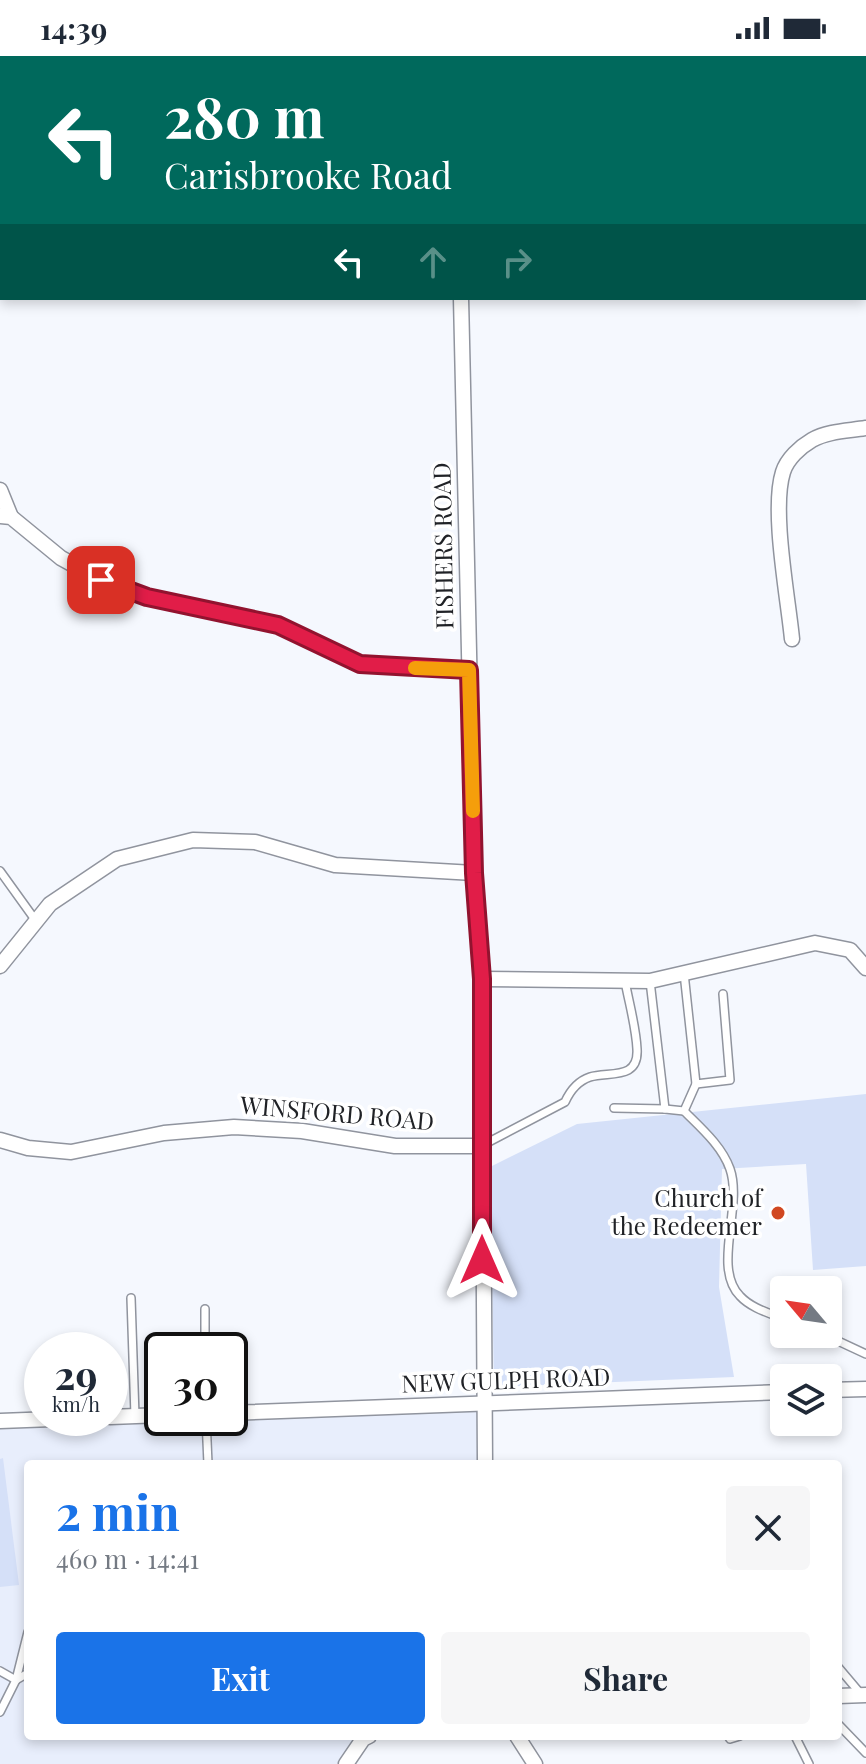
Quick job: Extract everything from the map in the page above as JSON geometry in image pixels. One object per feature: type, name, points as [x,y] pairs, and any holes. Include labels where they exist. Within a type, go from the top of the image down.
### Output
[{"type":"street","name":"FISHERS ROAD","points":[[461,300],[474,873],[482,979],[485,1460]]},
{"type":"street","points":[[792,639],[779,508],[783,471],[795,453],[813,439],[866,428]]},
{"type":"street","points":[[0,490],[6,516],[61,558],[101,580],[147,597],[278,625],[360,664],[469,670]]},
{"type":"street","points":[[0,966],[50,904],[117,859],[193,840],[255,842],[335,865],[474,873]]},
{"type":"street","points":[[482,979],[650,981],[815,943],[850,950],[866,968]]},
{"type":"street","name":"WINSFORD ROAD","points":[[0,1140],[39,1150],[71,1152],[164,1133],[234,1127],[302,1131],[395,1146],[481,1146]]},
{"type":"street","points":[[842,1390],[866,1389]]},
{"type":"street","name":"NEW GULPH ROAD","points":[[248,1412],[770,1393]]},
{"type":"street","points":[[128,1416],[144,1416]]},
{"type":"street","points":[[0,1421],[24,1420]]},
{"type":"street","points":[[842,1696],[864,1695]]},
{"type":"street","points":[[346,1764],[362,1740]]},
{"type":"street","points":[[520,1740],[535,1764]]},
{"type":"lane","points":[[0,871],[36,921]]},
{"type":"lane","points":[[684,973],[696,1084],[684,1111]]},
{"type":"lane","points":[[481,1146],[565,1102],[570,1092],[589,1077],[621,1074],[633,1065],[637,1049],[625,981]]},
{"type":"lane","points":[[650,981],[665,1109]]},
{"type":"lane","points":[[696,1084],[730,1080],[723,994]]},
{"type":"lane","points":[[614,1108],[684,1111],[720,1149],[730,1169],[735,1192],[727,1267],[731,1282],[739,1295],[750,1304],[770,1313]]},
{"type":"lane","points":[[131,1298],[135,1416]]},
{"type":"lane","points":[[205,1309],[205,1332]]},
{"type":"lane","points":[[842,1343],[866,1354]]},
{"type":"lane","points":[[207,1436],[208,1460]]},
{"type":"lane","points":[[0,1712],[16,1680],[24,1648]]},
{"type":"lane","points":[[0,1671],[16,1680]]},
{"type":"lane","points":[[842,1671],[864,1695]]},
{"type":"lane","points":[[16,1680],[24,1675]]},
{"type":"lane","points":[[842,1728],[866,1753]]},
{"type":"lane","points":[[797,1740],[809,1764]]},
{"type":"shaded area","points":[[866,1094],[866,1266],[813,1270],[806,1164],[722,1169],[719,1287],[734,1377],[494,1387],[490,1167],[577,1124]]},
{"type":"shaded area","points":[[483,1404],[485,1460],[24,1460],[24,1740],[366,1740],[346,1764],[0,1764],[0,1420],[24,1420],[24,1436],[128,1436],[128,1419],[144,1419],[144,1436],[248,1436],[248,1417]]},
{"type":"shaded area","points":[[3,1458],[19,1585],[0,1587],[0,1459]]},
{"type":"slow traffic","points":[[415,668],[469,670],[473,811]]},
{"type":"place","name":"Church of the Redeemer","points":[[778,1213]]},
{"type":"route","points":[[101,580],[147,597],[297,631],[360,664],[469,670],[474,873],[482,979],[482,1260]]}]
